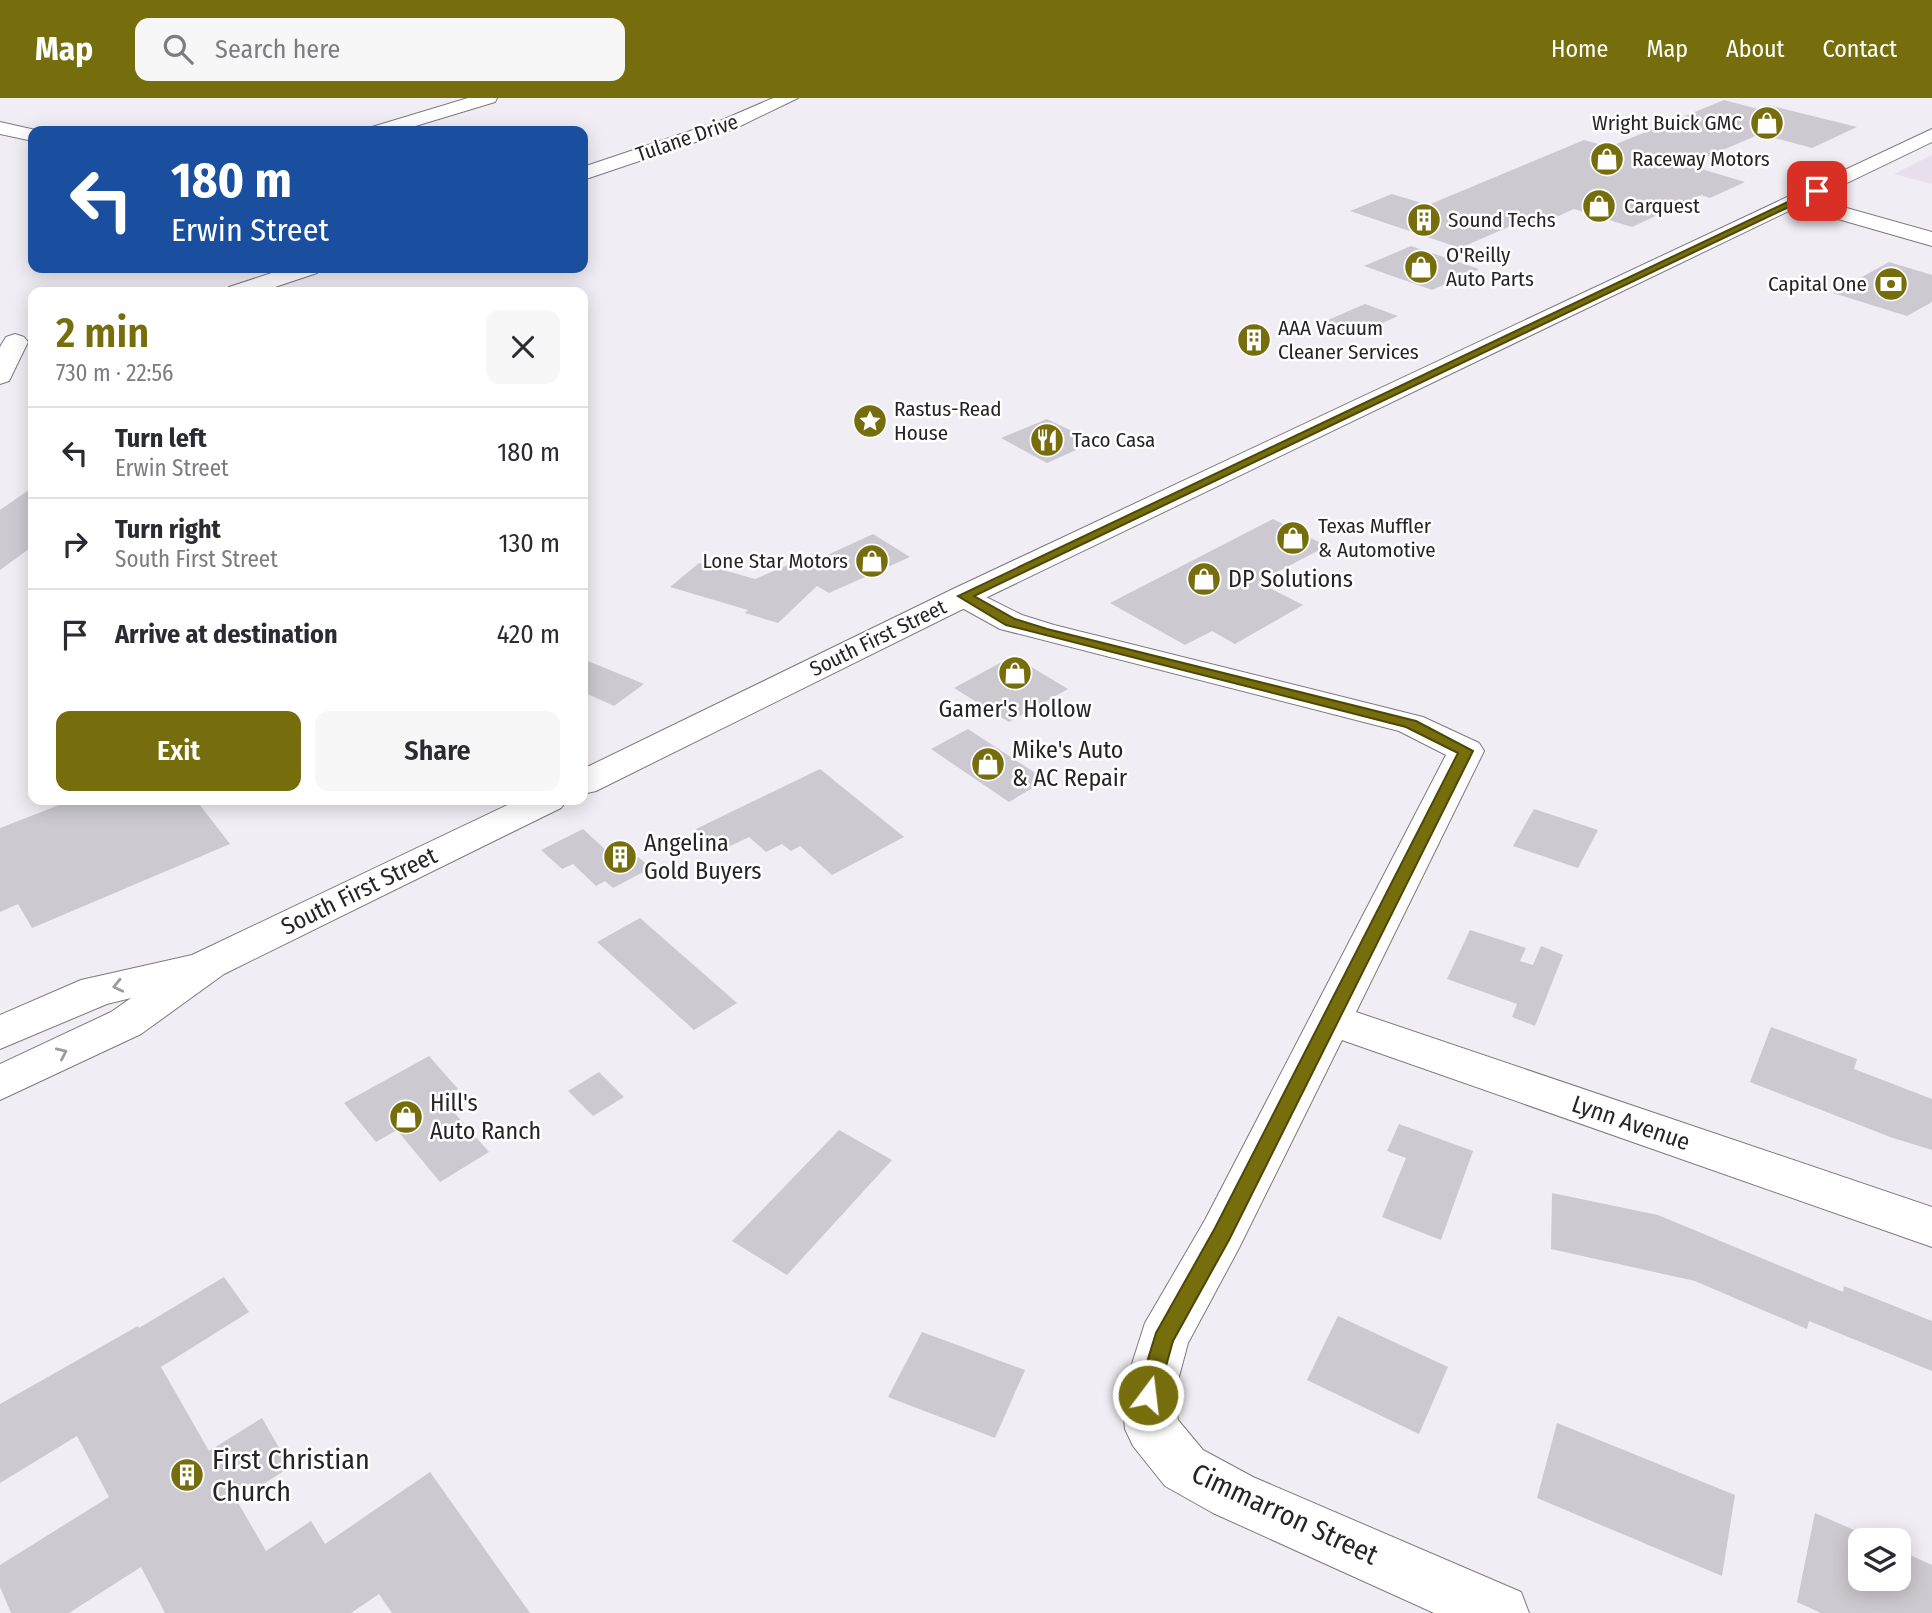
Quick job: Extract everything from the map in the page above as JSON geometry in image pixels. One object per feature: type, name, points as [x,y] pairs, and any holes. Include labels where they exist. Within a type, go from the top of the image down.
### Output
[{"type":"main road","points":[[396,126],[488,98]]},
{"type":"main road","name":"Tulane Drive","points":[[588,172],[727,125],[789,98]]},
{"type":"main road","points":[[2,130],[28,134]]},
{"type":"main road","name":"South First Street","points":[[588,781],[964,596],[1932,135]]},
{"type":"main road","points":[[1797,200],[1932,239]]},
{"type":"main road","points":[[252,287],[294,273]]},
{"type":"main road","points":[[0,376],[16,341]]},
{"type":"main road","name":"Cimmarron Street","points":[[964,596],[1011,622],[1043,632],[1411,724],[1466,751],[1222,1234],[1163,1339],[1148,1395],[1152,1429],[1184,1468],[1438,1600],[1500,1613]]},
{"type":"main road","name":"South First Street","points":[[0,1083],[125,1023],[209,964],[538,805]]},
{"type":"main road","name":"South First Street","points":[[0,1033],[96,991],[209,964]]},
{"type":"main road","name":"Lynn Avenue","points":[[1329,1019],[1932,1227]]},
{"type":"shaded area","points":[[1932,155],[1932,184],[1894,174]]},
{"type":"building","points":[[1724,100],[1758,109],[1768,105],[1857,127],[1812,148],[1760,134],[1688,165],[1745,182],[1710,198],[1701,195],[1632,227],[1574,209],[1534,227],[1520,222],[1460,248],[1350,211],[1392,194],[1428,205],[1584,140],[1609,147]]},
{"type":"building","name":"O'Reilly Auto Parts","points":[[1411,246],[1479,269],[1432,290],[1364,266]]},
{"type":"building","name":"Capital One","points":[[1889,262],[1932,275],[1932,302],[1907,316],[1833,293]]},
{"type":"building","points":[[1365,304],[1398,316],[1354,336],[1321,323]]},
{"type":"building","name":"Taco Casa","points":[[1047,419],[1094,442],[1047,463],[1001,438]]},
{"type":"building","points":[[28,490],[28,550],[0,570],[0,510]]},
{"type":"building","name":"DP Solutions","points":[[1273,519],[1327,546],[1258,582],[1303,605],[1235,644],[1212,631],[1185,645],[1110,603]]},
{"type":"building","points":[[873,534],[910,557],[829,593],[817,586],[778,623],[745,613],[748,610],[670,587],[699,563],[755,579],[816,553],[823,557]]},
{"type":"building","points":[[1013,656],[1068,689],[1009,722],[954,688]]},
{"type":"building","points":[[588,661],[644,684],[614,706],[588,694]]},
{"type":"building","name":"Mike's Auto & AC Repair","points":[[968,729],[1046,780],[1009,802],[931,749]]},
{"type":"building","points":[[820,769],[904,837],[832,875],[800,846],[791,851],[782,844],[766,852],[749,837],[720,851],[696,829]]},
{"type":"building","points":[[59,805],[200,805],[230,844],[32,928],[18,904],[0,912],[0,828]]},
{"type":"building","points":[[1534,809],[1598,830],[1578,868],[1513,846]]},
{"type":"building","points":[[583,829],[609,853],[624,845],[651,868],[613,888],[605,881],[596,886],[573,864],[562,869],[541,850]]},
{"type":"building","points":[[640,918],[737,1003],[694,1030],[597,942]]},
{"type":"building","points":[[1470,930],[1526,948],[1520,961],[1533,965],[1541,946],[1563,955],[1535,1026],[1512,1017],[1517,1004],[1447,979]]},
{"type":"building","points":[[1771,1027],[1857,1059],[1854,1069],[1932,1099],[1932,1150],[1890,1137],[1750,1082]]},
{"type":"building","name":"Hill's Auto Ranch","points":[[429,1056],[458,1089],[442,1099],[489,1152],[440,1182],[397,1130],[376,1142],[344,1103]]},
{"type":"building","points":[[599,1072],[624,1097],[593,1116],[568,1091]]},
{"type":"building","points":[[1399,1124],[1473,1151],[1441,1240],[1382,1217],[1406,1158],[1387,1151]]},
{"type":"building","points":[[839,1130],[892,1160],[787,1275],[732,1241]]},
{"type":"building","points":[[1552,1193],[1658,1215],[1843,1292],[1844,1286],[1932,1321],[1932,1371],[1809,1321],[1807,1329],[1695,1281],[1551,1249]]},
{"type":"building","name":"First Christian Church","points":[[224,1277],[249,1312],[161,1367],[209,1451],[262,1418],[290,1467],[237,1501],[266,1551],[311,1521],[325,1544],[430,1472],[530,1613],[392,1613],[379,1594],[351,1613],[165,1613],[141,1567],[69,1613],[11,1613],[0,1587],[0,1565],[109,1497],[77,1436],[0,1483],[0,1404],[138,1326],[139,1328]]},
{"type":"building","points":[[1338,1316],[1448,1367],[1419,1434],[1307,1380]]},
{"type":"building","points":[[922,1332],[1025,1370],[995,1438],[888,1397]]},
{"type":"building","points":[[1557,1423],[1735,1495],[1722,1576],[1537,1498]]},
{"type":"building","points":[[1815,1513],[1849,1528],[1848,1591],[1911,1591],[1911,1555],[1932,1565],[1932,1613],[1821,1613],[1797,1602]]},
{"type":"place","name":"Wright Buick GMC","points":[[1767,123]]},
{"type":"place","name":"Raceway Motors","points":[[1607,159]]},
{"type":"place","name":"Carquest","points":[[1599,206]]},
{"type":"place","name":"Sound Techs","points":[[1424,220]]},
{"type":"place","name":"O'Reilly Auto Parts","points":[[1421,267]]},
{"type":"place","name":"Capital One","points":[[1891,284]]},
{"type":"place","name":"AAA Vacuum Cleaner Services","points":[[1254,340]]},
{"type":"place","name":"Rastus-Read House","points":[[870,421]]},
{"type":"place","name":"Taco Casa","points":[[1047,440]]},
{"type":"place","name":"Texas Muffler & Automotive","points":[[1293,538]]},
{"type":"place","name":"Lone Star Motors","points":[[872,561]]},
{"type":"place","name":"DP Solutions","points":[[1204,579]]},
{"type":"place","name":"Gamer's Hollow","points":[[1015,673]]},
{"type":"place","name":"Mike's Auto & AC Repair","points":[[988,764]]},
{"type":"place","name":"Angelina Gold Buyers","points":[[620,857]]},
{"type":"place","name":"Hill's Auto Ranch","points":[[406,1117]]},
{"type":"place","name":"First Christian Church","points":[[187,1475]]},
{"type":"route","points":[[1148,1395],[1163,1339],[1222,1234],[1466,751],[1411,724],[1043,632],[1011,622],[964,596],[1817,191]]}]
